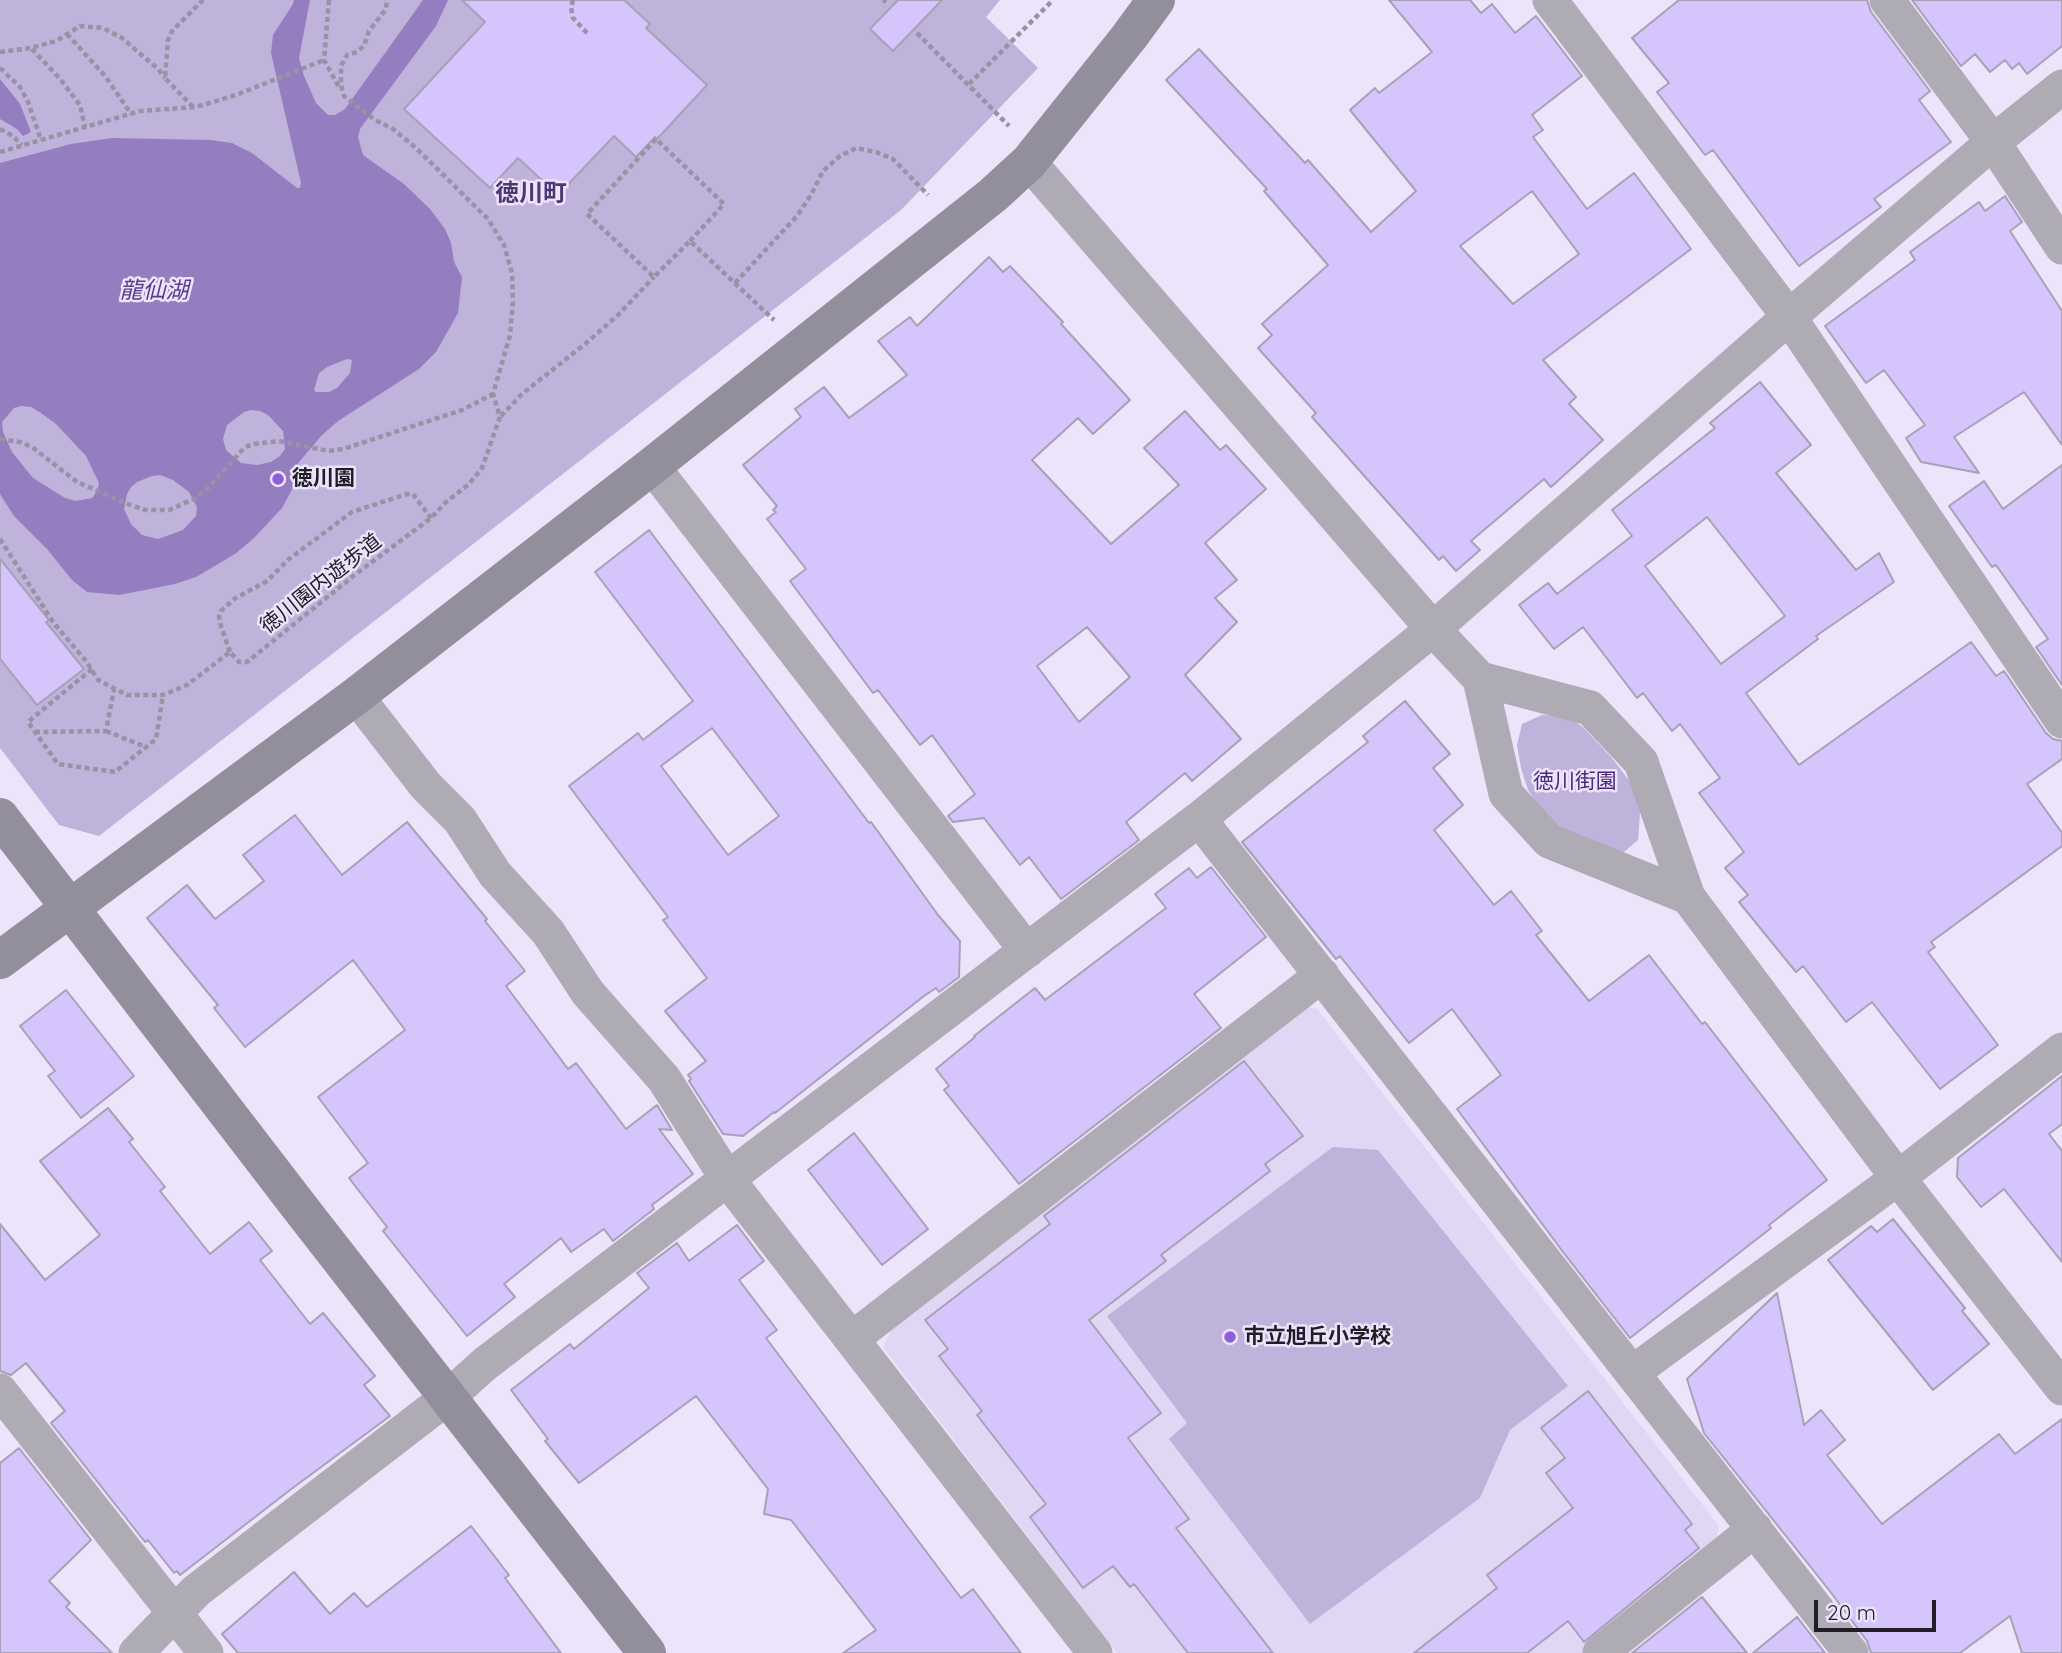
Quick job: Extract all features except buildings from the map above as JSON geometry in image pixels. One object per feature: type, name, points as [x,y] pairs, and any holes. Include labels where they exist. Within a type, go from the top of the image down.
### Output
[{"type":"street","points":[[0,960],[356,696],[652,466],[993,195],[1029,162],[1156,0]]},
{"type":"street","points":[[1550,0],[1789,317],[2062,721]]},
{"type":"street","points":[[1887,0],[1993,142],[2062,247]]},
{"type":"street","points":[[136,1653],[196,1591],[448,1397],[486,1363],[1199,819],[1433,629],[1789,317],[1993,142],[2062,87]]},
{"type":"street","points":[[1029,162],[1480,680],[1506,794],[1549,841],[1688,897]]},
{"type":"street","points":[[652,466],[1027,951]]},
{"type":"street","points":[[1480,680],[1590,708],[1641,762],[1688,897],[1898,1178],[2062,1388]]},
{"type":"street","points":[[356,696],[426,786],[460,820],[495,874],[548,932],[589,993],[664,1079],[728,1180],[1095,1653]]},
{"type":"street","points":[[0,817],[647,1653]]},
{"type":"street","points":[[1199,819],[1851,1653]]},
{"type":"street","points":[[853,1338],[1322,975]]},
{"type":"street","points":[[1632,1373],[1898,1178],[2062,1050]]},
{"type":"street","points":[[0,1391],[206,1653]]},
{"type":"street","points":[[1600,1653],[1755,1529]]},
{"type":"path","points":[[166,78],[168,40],[172,31],[203,0]]},
{"type":"path","points":[[329,0],[324,60],[344,96],[416,148],[488,219],[503,245],[512,273],[513,301],[510,335],[493,394],[500,417],[522,394],[601,329],[691,242],[724,204],[656,139],[587,214],[654,277]]},
{"type":"path","points":[[344,96],[341,66],[347,55],[364,46],[369,31],[386,9],[387,0]]},
{"type":"path","points":[[573,0],[573,18],[587,33]]},
{"type":"path","points":[[969,84],[1053,0]]},
{"type":"path","points":[[0,52],[56,41],[80,26],[103,28],[110,30],[141,54],[193,107]]},
{"type":"path","points":[[918,33],[1010,126]]},
{"type":"path","points":[[67,34],[106,76],[131,114]]},
{"type":"path","points":[[31,48],[80,105],[85,127]]},
{"type":"path","points":[[0,152],[140,111],[193,107],[236,96],[324,60]]},
{"type":"path","points":[[0,68],[20,87],[41,139]]},
{"type":"path","points":[[0,129],[22,145]]},
{"type":"path","points":[[735,283],[797,216],[823,171],[840,156],[856,149],[876,152],[893,159],[934,200]]},
{"type":"path","points":[[691,242],[777,324]]},
{"type":"path","points":[[0,439],[32,447],[77,482],[128,504],[145,510],[169,510],[196,498],[236,455],[254,443],[279,441],[330,450],[343,449],[462,410],[493,394]]},
{"type":"path","name":"徳川園内遊歩道","points":[[431,518],[413,495],[407,494],[352,512],[289,559],[267,581],[234,599],[221,611],[220,626],[230,652],[239,662],[247,662],[356,574],[431,518],[445,503],[470,484],[482,468],[500,417]]},
{"type":"path","points":[[0,539],[53,622],[92,668],[98,680],[114,689],[127,695],[163,695],[187,685],[230,652]]},
{"type":"path","points":[[92,668],[28,722],[58,764],[115,772],[156,739],[163,695]]},
{"type":"path","points":[[106,731],[114,689]]},
{"type":"path","points":[[34,732],[106,731],[146,747]]},
{"type":"shaded area","name":"市立旭丘小学校","points":[[1304,1005],[1317,1009],[1719,1526],[1714,1548],[1584,1653],[1117,1653],[883,1347],[893,1327]]},
{"type":"green space","name":"徳川園","points":[[0,0],[1000,0],[986,17],[1038,68],[901,210],[99,836],[59,825],[0,748]]},
{"type":"green space","name":"徳川街園","points":[[1542,715],[1567,716],[1584,728],[1634,787],[1640,812],[1638,840],[1624,852],[1614,852],[1565,831],[1544,814],[1528,790],[1517,745],[1522,724]]},
{"type":"green space","points":[[1333,1147],[1378,1150],[1568,1386],[1510,1430],[1480,1498],[1310,1624],[1169,1439],[1187,1423],[1107,1316]]},
{"type":"water","name":"龍仙湖","points":[[294,0],[310,0],[299,58],[316,103],[328,115],[335,115],[345,109],[423,0],[448,0],[436,26],[360,129],[358,137],[363,155],[404,184],[430,209],[445,229],[451,243],[454,262],[462,277],[458,313],[436,352],[419,369],[338,421],[322,435],[295,469],[294,486],[282,508],[235,554],[196,577],[175,584],[119,595],[87,592],[72,580],[47,549],[14,516],[0,494],[0,163],[71,144],[112,138],[211,140],[232,143],[252,153],[300,188],[271,53],[273,35]],"holes":[[[347,359],[352,360],[350,373],[337,388],[329,392],[316,392],[314,390],[319,373]],[[31,407],[41,413],[56,424],[86,456],[99,483],[92,498],[76,501],[65,498],[33,478],[12,452],[3,432],[2,422],[14,408]],[[260,411],[268,415],[283,431],[285,449],[280,456],[271,462],[257,465],[241,463],[226,450],[223,439],[227,425],[244,412]],[[160,475],[173,480],[189,492],[197,507],[196,516],[183,530],[158,539],[142,535],[131,524],[124,509],[131,487],[152,476]]]},
{"type":"water","points":[[0,79],[20,104],[31,132],[23,136],[0,119]]},
{"type":"place","name":"徳川園","points":[[278,479]]},
{"type":"place","name":"市立旭丘小学校","points":[[1230,1337]]},
{"type":"district","name":"徳川町","points":[[531,194]]}]
